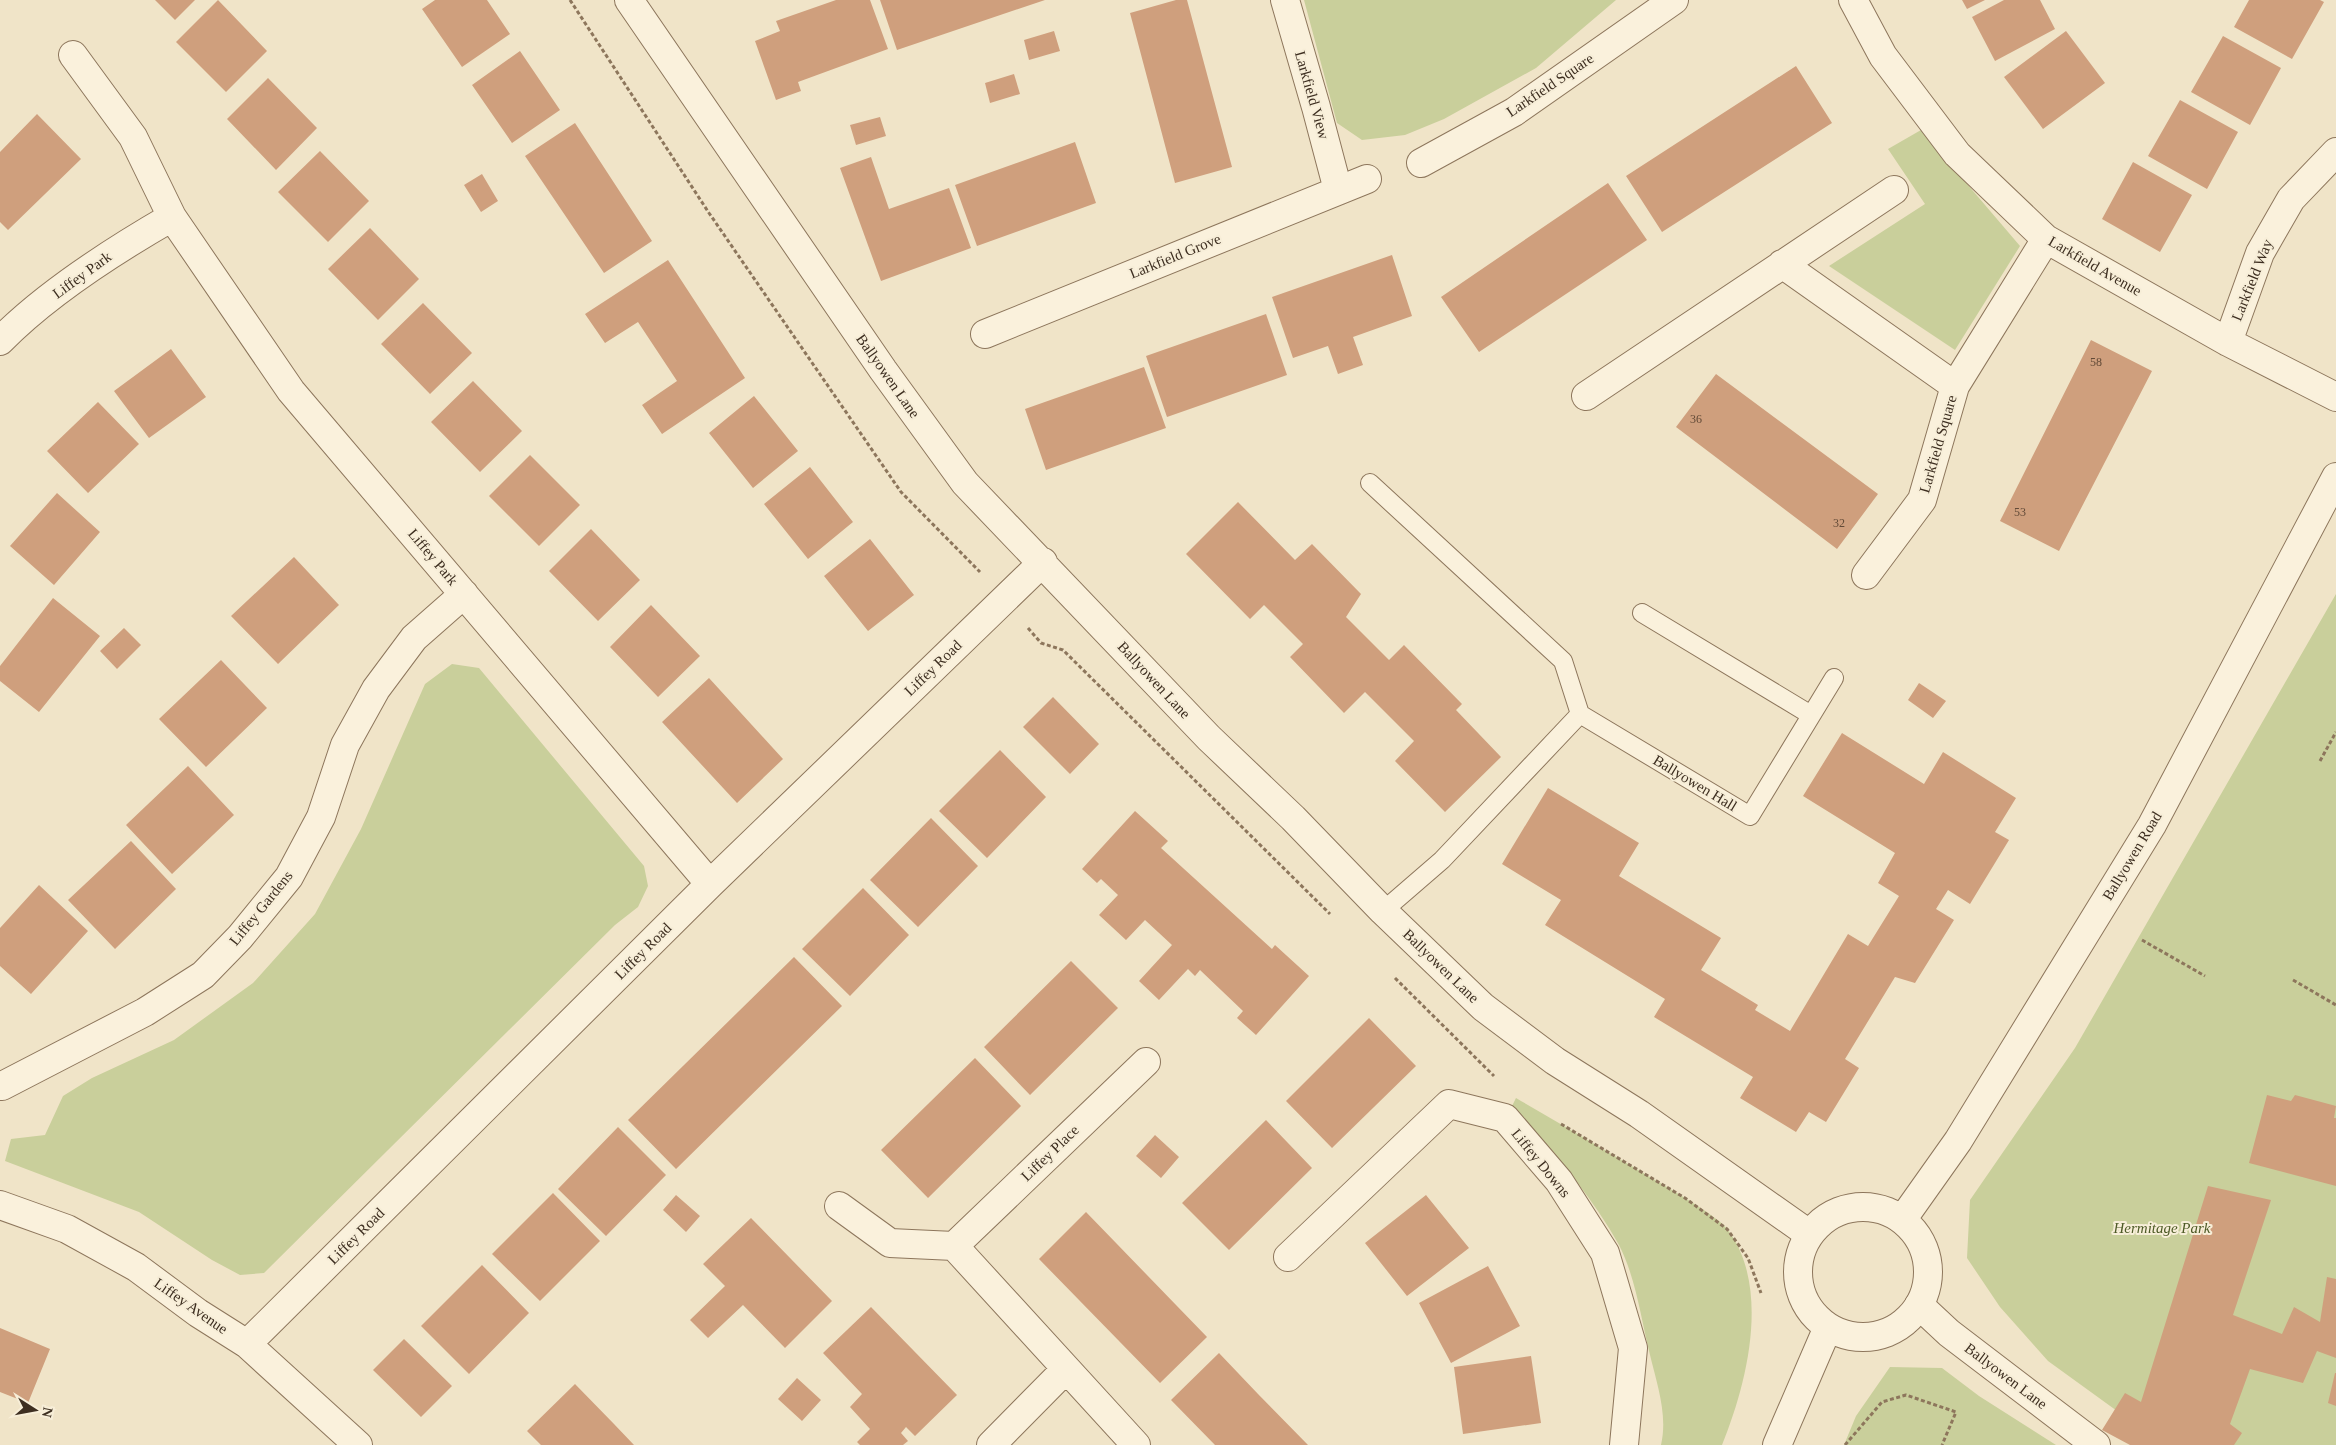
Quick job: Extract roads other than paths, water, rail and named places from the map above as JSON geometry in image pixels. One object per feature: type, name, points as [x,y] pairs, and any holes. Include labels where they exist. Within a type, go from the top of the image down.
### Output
[{"type":"street","name":"Ballyowen Lane","points":[[630,0],[883,370],[965,483],[1043,562],[1209,738],[1293,818],[1383,911],[1483,1007],[1555,1061],[1639,1114],[1809,1234]]},
{"type":"street","name":"Larkfield View","points":[[1285,0],[1338,190]]},
{"type":"street","name":"Larkfield Square","points":[[1422,162],[1514,112],[1674,0]]},
{"type":"street","name":"Larkfield Avenue","points":[[1854,0],[1883,56],[1957,154],[2046,239],[2228,342],[2336,397]]},
{"type":"street","name":"Liffey Park","points":[[73,55],[133,137],[172,217],[291,391],[594,750],[710,884]]},
{"type":"street","name":"Larkfield Way","points":[[2228,342],[2260,253],[2291,199],[2336,152]]},
{"type":"street","name":"Larkfield Grove","points":[[985,334],[1367,179]]},
{"type":"street","points":[[1586,396],[1894,190]]},
{"type":"street","name":"Liffey Park","points":[[0,341],[20,320],[122,245],[172,217]]},
{"type":"street","name":"Larkfield Square","points":[[1866,575],[1922,500],[1955,386],[2046,239]]},
{"type":"street","name":"Larkfield Square","points":[[1782,264],[1955,386]]},
{"type":"street","name":"Ballyowen Road","points":[[1902,1220],[1958,1141],[2152,825],[2336,477]]},
{"type":"street","name":"Liffey Road","points":[[247,1344],[710,884],[1043,562]]},
{"type":"street","name":"Liffey Gardens","points":[[2,1086],[146,1012],[203,975],[240,937],[289,877],[320,817],[345,745],[376,689],[414,638],[464,594]]},
{"type":"street","name":"Liffey Place","points":[[954,1246],[1146,1062]]},
{"type":"street","name":"Liffey Downs","points":[[1288,1257],[1449,1104],[1505,1118],[1559,1181],[1605,1253],[1633,1348],[1624,1445]]},
{"type":"street","name":"Liffey Avenue","points":[[0,1205],[67,1228],[136,1267],[198,1313],[247,1344],[358,1445]]},
{"type":"street","points":[[839,1206],[890,1243],[954,1246],[1136,1445]]},
{"type":"street","points":[[1862,1206],[1883,1210],[1902,1220],[1915,1233],[1924,1250],[1927,1268],[1926,1287],[1919,1304],[1906,1321],[1888,1332],[1868,1337],[1848,1336],[1828,1327],[1812,1314],[1805,1302],[1797,1275],[1800,1253],[1809,1234],[1823,1219],[1842,1210],[1862,1206]]},
{"type":"street","name":"Ballyowen Lane","points":[[1919,1304],[1949,1333],[2096,1445]]},
{"type":"street","points":[[1777,1445],[1828,1327]]},
{"type":"street","points":[[991,1445],[1066,1369]]},
{"type":"lane","points":[[1370,482],[1563,661],[1580,714],[1442,860],[1383,911]]},
{"type":"lane","points":[[1642,613],[1811,715]]},
{"type":"lane","name":"Ballyowen Hall","points":[[1580,714],[1750,816],[1834,678]]},
{"type":"park label","name":"Hermitage Park","points":[[2162,1228]]}]
